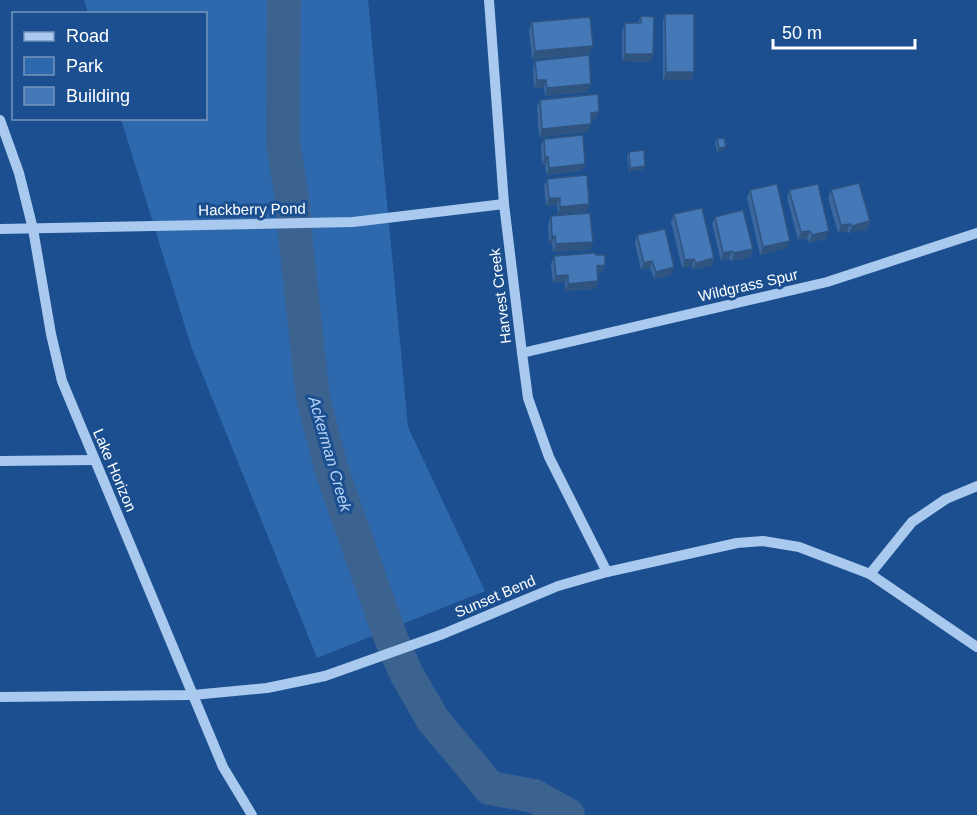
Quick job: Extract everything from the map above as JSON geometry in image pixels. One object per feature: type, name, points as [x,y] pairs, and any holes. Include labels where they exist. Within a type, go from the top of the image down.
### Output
[{"type":"street","name":"Harvest Creek","points":[[489,0],[504,204],[528,398],[549,457],[607,572]]},
{"type":"street","name":"Lake Horizon","points":[[0,120],[19,173],[33,229],[51,334],[62,381],[223,767],[252,815]]},
{"type":"street","name":"Hackberry Pond","points":[[0,229],[353,222],[504,204]]},
{"type":"street","name":"Wildgrass Spur","points":[[522,353],[827,282],[977,233]]},
{"type":"street","points":[[0,461],[95,460]]},
{"type":"street","points":[[870,574],[912,522],[946,499],[977,486]]},
{"type":"street","name":"Sunset Bend","points":[[0,697],[193,695],[267,688],[325,676],[360,664],[443,634],[558,586],[607,572],[737,543],[763,541],[799,547],[870,574],[977,646]]},
{"type":"green space","points":[[84,0],[368,0],[408,427],[485,591],[317,658],[191,346],[121,120],[207,120],[207,12],[88,12]]},
{"type":"building","points":[[665,14],[694,14],[694,72],[666,72]]},
{"type":"building","points":[[641,16],[654,17],[653,54],[625,54],[625,23],[641,23]]},
{"type":"building","points":[[590,17],[593,46],[535,51],[532,22]]},
{"type":"building","points":[[589,55],[591,84],[547,88],[546,80],[537,80],[535,61]]},
{"type":"building","points":[[598,94],[599,112],[591,113],[591,124],[542,129],[540,100]]},
{"type":"building","points":[[583,135],[585,164],[549,168],[548,157],[545,157],[544,139]]},
{"type":"building","points":[[724,138],[726,147],[719,148],[717,139]]},
{"type":"building","points":[[644,150],[645,166],[630,168],[629,152]]},
{"type":"building","points":[[587,175],[589,204],[560,207],[560,198],[549,198],[547,179]]},
{"type":"building","points":[[859,183],[870,221],[852,226],[850,224],[841,225],[831,190]]},
{"type":"building","points":[[777,184],[790,241],[763,247],[750,190]]},
{"type":"building","points":[[818,184],[829,231],[812,235],[810,231],[801,232],[789,190]]},
{"type":"building","points":[[702,208],[714,258],[696,263],[694,259],[685,260],[674,214]]},
{"type":"building","points":[[743,210],[753,249],[723,253],[715,217]]},
{"type":"building","points":[[590,213],[593,242],[556,244],[555,236],[552,236],[551,216]]},
{"type":"building","points":[[665,229],[674,267],[656,272],[652,261],[644,263],[637,235]]},
{"type":"building","points":[[596,253],[596,255],[605,255],[605,265],[597,266],[598,281],[568,284],[568,275],[556,276],[554,256]]},
{"type":"waterway","name":"Ackerman Creek","points":[[284,0],[283,143],[293,205],[313,398],[332,471],[390,636],[406,673],[433,720],[490,788],[534,796],[568,815]]}]
